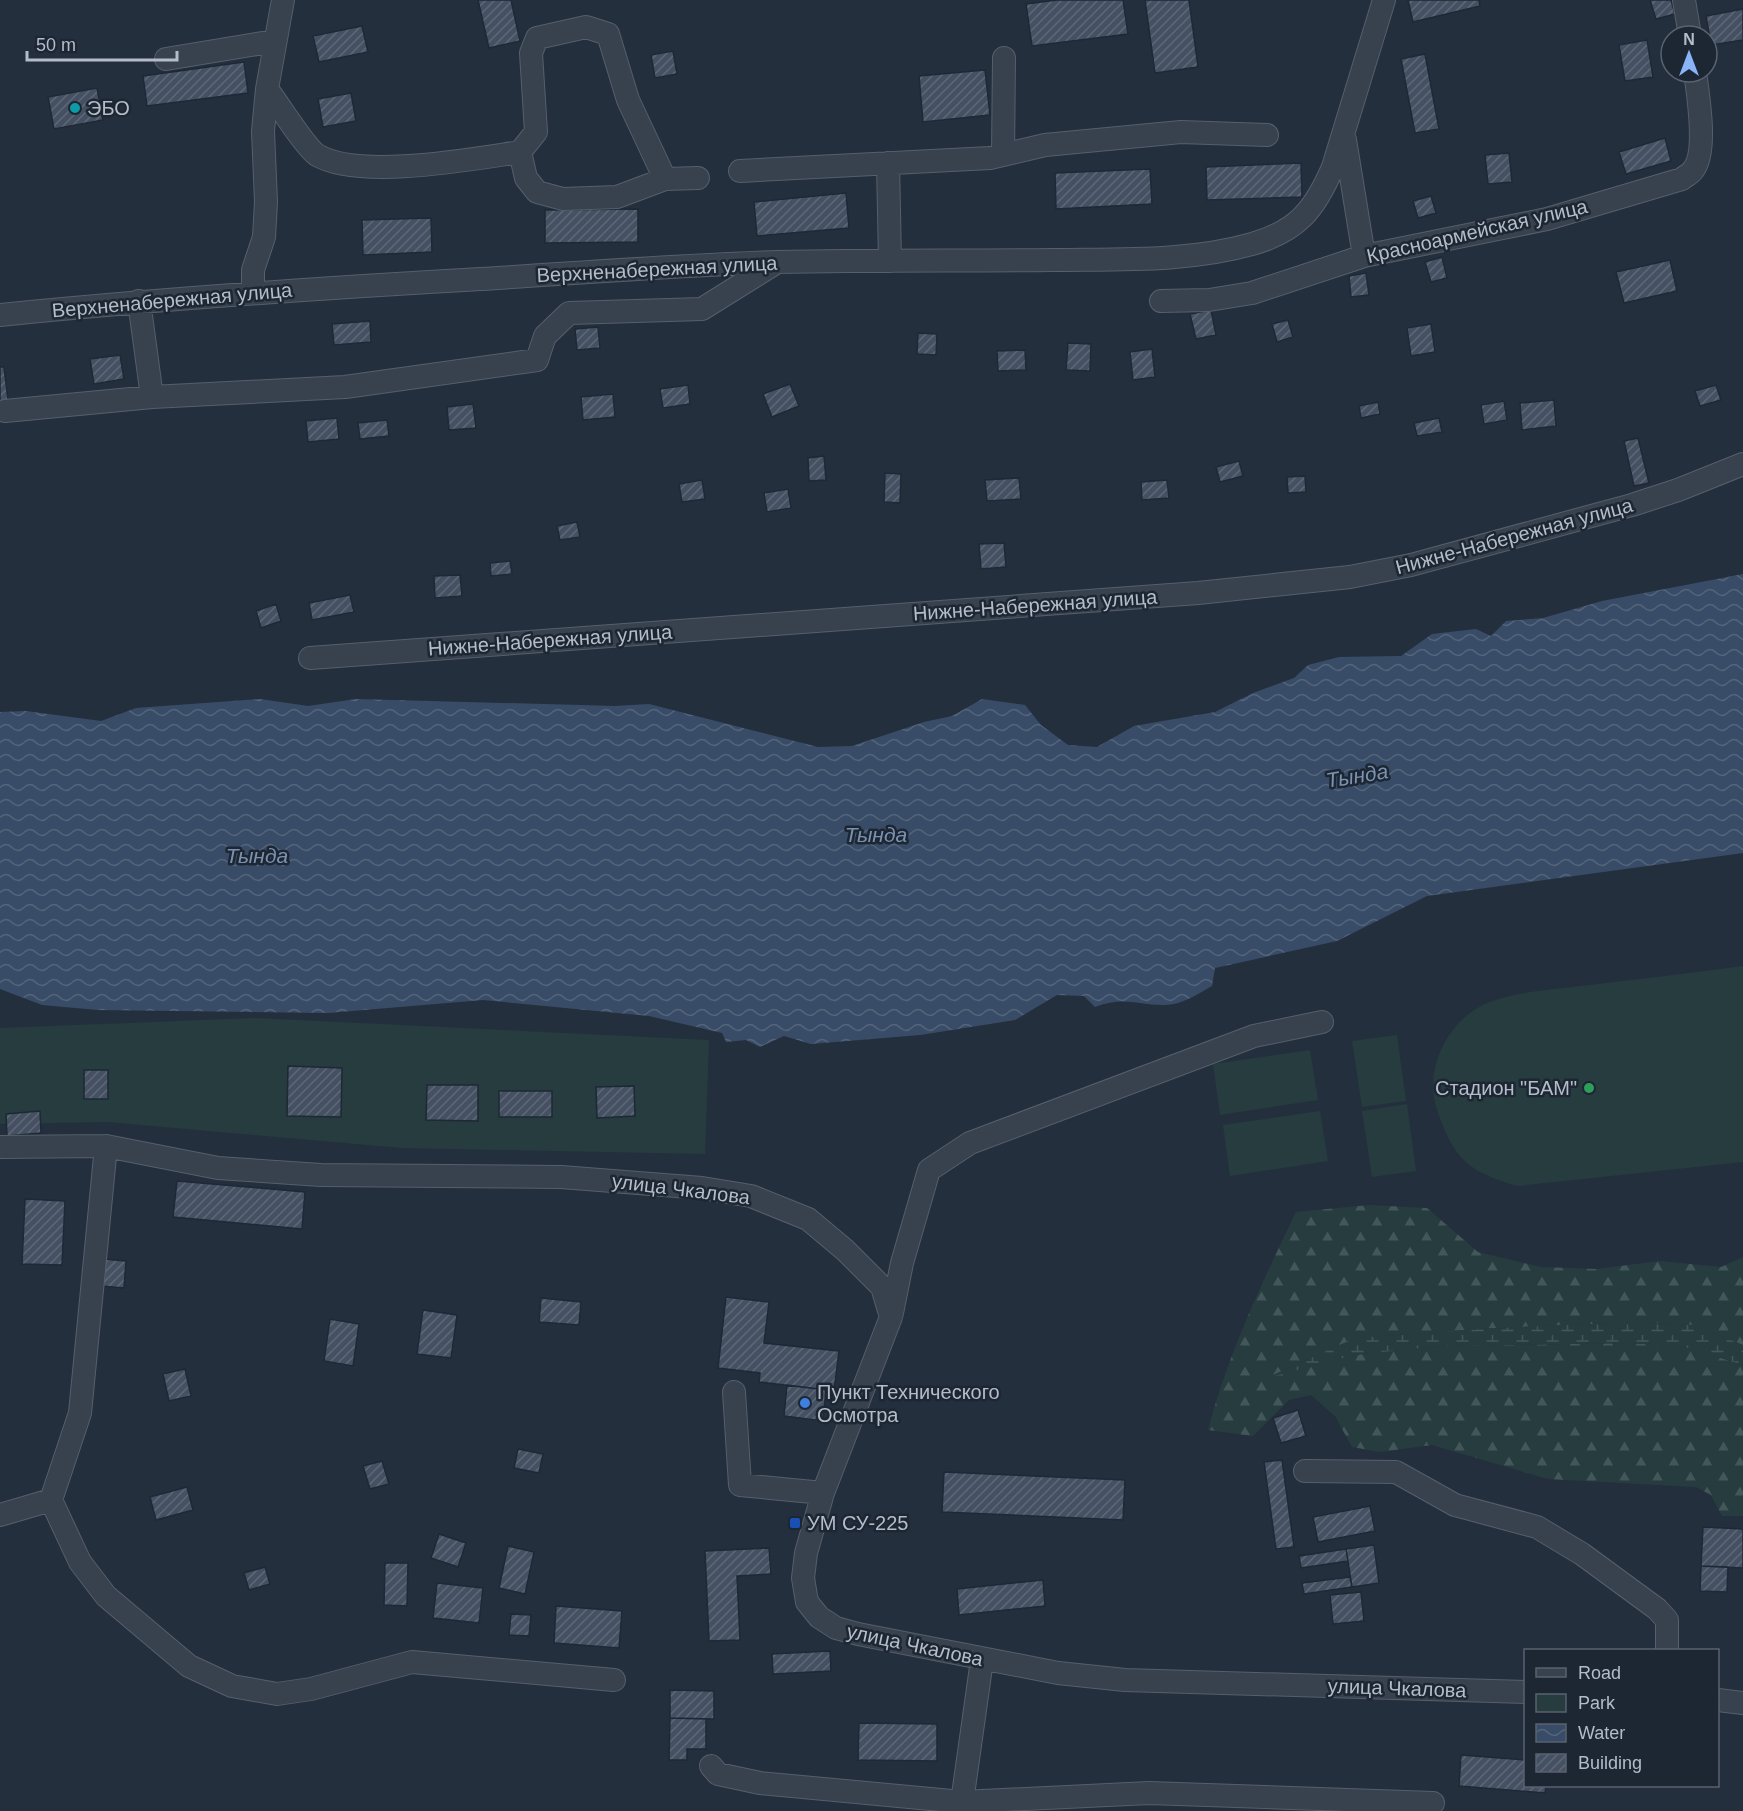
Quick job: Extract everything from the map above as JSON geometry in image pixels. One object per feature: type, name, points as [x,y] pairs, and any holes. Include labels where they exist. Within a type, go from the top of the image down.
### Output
[{"type":"street","points":[[253,292],[253,270],[265,225],[263,131],[267,89],[283,0]]},
{"type":"street","points":[[1364,256],[1343,132],[1384,0]]},
{"type":"street","points":[[1684,0],[1688,24]]},
{"type":"street","points":[[267,89],[315,154],[340,164],[427,166],[520,152],[536,132],[531,53],[537,38],[586,27],[608,34],[628,100],[665,179]]},
{"type":"street","points":[[166,59],[275,41]]},
{"type":"street","points":[[1003,154],[1004,58]]},
{"type":"street","name":"Красноармейская улица","points":[[1161,301],[1209,300],[1252,293],[1364,256],[1547,219],[1682,179],[1693,171],[1699,158],[1701,143],[1696,84]]},
{"type":"street","points":[[740,171],[990,158],[1045,145],[1181,132],[1267,135]]},
{"type":"street","name":"Верхненабережная улица","points":[[0,315],[253,292],[777,262],[1120,259],[1200,254],[1252,244],[1285,232],[1307,215],[1322,193],[1333,167],[1343,132]]},
{"type":"street","points":[[520,152],[526,178],[537,192],[563,198],[617,196],[665,179],[698,178]]},
{"type":"street","points":[[888,163],[890,261]]},
{"type":"street","points":[[5,411],[152,397],[345,387],[537,360],[545,336],[569,313],[702,309],[777,262]]},
{"type":"street","points":[[139,301],[152,397]]},
{"type":"street","name":"Нижне-Набережная улица","points":[[310,658],[1198,592],[1350,577],[1411,565],[1621,508],[1678,490],[1743,464]]},
{"type":"street","points":[[891,1317],[902,1263],[929,1170],[970,1143],[1243,1040],[1322,1022]]},
{"type":"street","points":[[106,1146],[80,1413],[51,1500],[80,1562],[106,1596],[189,1666],[232,1686],[277,1694],[311,1689],[412,1662],[614,1680]]},
{"type":"street","name":"улица Чкалова","points":[[0,1147],[106,1146],[218,1168],[321,1175],[616,1180],[702,1188],[752,1196],[808,1219],[845,1250],[882,1287],[891,1317],[823,1494],[806,1553],[803,1578],[807,1602],[819,1617],[836,1628],[982,1660],[1058,1673],[1125,1680],[1524,1692]]},
{"type":"street","points":[[734,1392],[740,1485],[823,1494]]},
{"type":"street","points":[[1305,1472],[1396,1472],[1455,1505],[1537,1527],[1591,1560],[1657,1609],[1667,1620],[1667,1649]]},
{"type":"street","points":[[0,1515],[51,1500]]},
{"type":"street","points":[[962,1802],[982,1660]]},
{"type":"street","points":[[1719,1700],[1743,1702]]},
{"type":"street","points":[[711,1766],[718,1774],[760,1783],[962,1802],[1149,1793],[1433,1803]]},
{"type":"green space","name":"Стадион \"БАМ\"","points":[[1743,966],[1743,1162],[1518,1186],[1475,1169],[1465,1161],[1450,1141],[1437,1110],[1434,1094],[1437,1061],[1452,1032],[1462,1019],[1475,1009],[1501,998],[1523,993]]},
{"type":"green space","points":[[255,1018],[709,1040],[705,1154],[402,1148],[107,1122],[0,1124],[0,1028]]},
{"type":"green space","points":[[1397,1035],[1406,1101],[1362,1107],[1352,1041]]},
{"type":"green space","points":[[1310,1050],[1318,1100],[1220,1115],[1213,1064]]},
{"type":"green space","points":[[1407,1104],[1416,1171],[1372,1177],[1362,1111]]},
{"type":"green space","points":[[1320,1111],[1328,1161],[1230,1176],[1223,1125]]},
{"type":"green space","points":[[1369,1205],[1427,1208],[1478,1252],[1541,1267],[1597,1269],[1660,1261],[1721,1267],[1743,1257],[1743,1345],[1694,1325],[1640,1322],[1495,1328],[1356,1338],[1271,1376],[1354,1355],[1440,1346],[1632,1343],[1689,1348],[1743,1365],[1743,1516],[1722,1516],[1711,1495],[1696,1487],[1548,1479],[1432,1445],[1380,1452],[1352,1447],[1335,1416],[1311,1395],[1289,1400],[1253,1436],[1208,1430],[1225,1373],[1258,1292],[1296,1212]]},
{"type":"green space","points":[[1640,1322],[1694,1325],[1743,1345],[1743,1365],[1689,1348],[1632,1343],[1440,1346],[1354,1355],[1267,1378],[1355,1338],[1495,1328]]},
{"type":"water","name":"Тында","points":[[1743,574],[1743,853],[1427,896],[1337,941],[1215,968],[1212,986],[1190,999],[1177,1003],[1164,1005],[1114,1002],[1095,1007],[1084,996],[1057,995],[1015,1020],[920,1035],[811,1044],[784,1036],[760,1047],[746,1040],[726,1042],[722,1033],[649,1016],[483,1000],[328,1013],[98,1010],[42,1005],[0,989],[0,712],[26,711],[101,721],[136,708],[260,699],[308,706],[356,699],[615,706],[649,704],[818,747],[852,746],[924,722],[952,716],[982,699],[1025,705],[1041,725],[1068,745],[1097,747],[1134,726],[1215,712],[1253,693],[1294,678],[1308,665],[1339,657],[1401,656],[1432,634],[1476,629],[1491,636],[1506,621],[1543,618],[1602,601]]},
{"type":"building","points":[[478,0],[511,0],[520,41],[489,48]]},
{"type":"building","points":[[1057,0],[1123,0],[1128,34],[1032,46],[1026,4]]},
{"type":"building","points":[[1145,0],[1189,0],[1198,67],[1155,73]]},
{"type":"building","points":[[1408,0],[1479,0],[1480,6],[1413,22]]},
{"type":"building","points":[[1650,0],[1671,0],[1675,14],[1656,19]]},
{"type":"building","points":[[1743,9],[1743,40],[1719,44],[1719,24],[1707,24],[1706,16]]},
{"type":"building","points":[[362,26],[368,52],[319,62],[313,36]]},
{"type":"building","points":[[1647,40],[1653,77],[1625,81],[1619,45]]},
{"type":"building","points":[[673,51],[677,74],[655,78],[651,55]]},
{"type":"building","points":[[1425,54],[1439,129],[1415,133],[1401,59]]},
{"type":"building","points":[[244,62],[248,93],[147,106],[143,76]]},
{"type":"building","points":[[985,70],[990,115],[923,122],[919,76]]},
{"type":"building","name":"ЭБО","points":[[97,88],[103,120],[54,129],[48,97]]},
{"type":"building","points":[[351,93],[356,121],[323,127],[318,99]]},
{"type":"building","points":[[1665,138],[1671,161],[1626,174],[1619,152]]},
{"type":"building","points":[[1509,153],[1512,182],[1488,184],[1485,155]]},
{"type":"building","points":[[1301,163],[1302,197],[1207,200],[1206,167]]},
{"type":"building","points":[[1150,169],[1152,204],[1056,209],[1055,173]]},
{"type":"building","points":[[846,193],[849,228],[757,236],[754,202]]},
{"type":"building","points":[[1431,196],[1436,213],[1418,218],[1413,201]]},
{"type":"building","points":[[638,209],[638,242],[545,243],[545,210]]},
{"type":"building","points":[[431,218],[432,252],[363,255],[362,220]]},
{"type":"building","points":[[1442,257],[1447,278],[1431,282],[1425,262]]},
{"type":"building","points":[[1670,260],[1677,291],[1624,303],[1616,272]]},
{"type":"building","points":[[1366,273],[1369,295],[1351,297],[1349,276]]},
{"type":"building","points":[[1211,310],[1216,335],[1196,339],[1190,314]]},
{"type":"building","points":[[1288,320],[1293,337],[1277,342],[1272,324]]},
{"type":"building","points":[[370,321],[371,342],[334,345],[332,324]]},
{"type":"building","points":[[1431,324],[1435,352],[1411,356],[1407,328]]},
{"type":"building","points":[[598,327],[600,348],[577,350],[575,329]]},
{"type":"building","points":[[918,333],[937,334],[936,355],[917,354]]},
{"type":"building","points":[[1068,343],[1091,344],[1090,371],[1066,370]]},
{"type":"building","points":[[1152,349],[1155,377],[1133,380],[1130,352]]},
{"type":"building","points":[[1025,350],[1026,370],[998,371],[997,351]]},
{"type":"building","points":[[120,355],[124,379],[94,384],[90,359]]},
{"type":"building","points":[[0,367],[4,367],[8,400],[0,401]]},
{"type":"building","points":[[790,384],[799,406],[772,417],[763,394]]},
{"type":"building","points":[[688,385],[690,404],[663,408],[660,389]]},
{"type":"building","points":[[1716,385],[1721,400],[1700,406],[1695,391]]},
{"type":"building","points":[[613,394],[615,417],[583,420],[581,397]]},
{"type":"building","points":[[1554,400],[1556,426],[1522,430],[1520,403]]},
{"type":"building","points":[[1504,401],[1507,420],[1484,424],[1481,405]]},
{"type":"building","points":[[1378,402],[1380,414],[1361,418],[1359,406]]},
{"type":"building","points":[[473,404],[476,428],[449,430],[447,407]]},
{"type":"building","points":[[337,418],[339,439],[308,442],[306,421]]},
{"type":"building","points":[[1439,418],[1442,432],[1417,436],[1414,423]]},
{"type":"building","points":[[387,420],[389,436],[360,439],[358,423]]},
{"type":"building","points":[[1638,438],[1649,483],[1634,486],[1624,441]]},
{"type":"building","points":[[824,456],[826,480],[809,481],[808,458]]},
{"type":"building","points":[[1239,461],[1243,476],[1220,482],[1216,467]]},
{"type":"building","points":[[885,473],[901,474],[900,503],[884,502]]},
{"type":"building","points":[[1305,476],[1306,492],[1288,493],[1287,477]]},
{"type":"building","points":[[1019,478],[1021,499],[987,501],[985,480]]},
{"type":"building","points":[[702,480],[705,499],[682,502],[679,484]]},
{"type":"building","points":[[1167,480],[1169,498],[1142,500],[1141,482]]},
{"type":"building","points":[[788,489],[791,508],[767,512],[764,493]]},
{"type":"building","points":[[577,522],[580,537],[560,540],[557,526]]},
{"type":"building","points":[[1004,543],[1006,567],[981,569],[979,544]]},
{"type":"building","points":[[510,561],[512,574],[491,576],[490,563]]},
{"type":"building","points":[[460,575],[462,596],[435,598],[434,576]]},
{"type":"building","points":[[350,595],[354,612],[312,620],[309,603]]},
{"type":"building","points":[[276,604],[281,621],[261,628],[256,611]]},
{"type":"building","points":[[288,1066],[342,1068],[341,1117],[287,1116]]},
{"type":"building","points":[[84,1070],[108,1070],[108,1099],[84,1099]]},
{"type":"building","points":[[427,1085],[478,1085],[478,1121],[426,1120]]},
{"type":"building","points":[[634,1086],[635,1116],[597,1118],[596,1087]]},
{"type":"building","points":[[499,1091],[552,1091],[552,1117],[499,1117]]},
{"type":"building","points":[[40,1111],[41,1133],[7,1136],[6,1114]]},
{"type":"building","points":[[177,1181],[305,1192],[302,1229],[173,1217]]},
{"type":"building","points":[[25,1199],[65,1201],[62,1265],[22,1264]]},
{"type":"building","points":[[103,1259],[126,1261],[124,1288],[101,1286]]},
{"type":"building","points":[[726,1297],[769,1302],[764,1343],[839,1351],[834,1391],[759,1382],[760,1373],[718,1368]]},
{"type":"building","points":[[541,1298],[581,1302],[579,1325],[539,1322]]},
{"type":"building","points":[[423,1310],[457,1315],[451,1358],[417,1354]]},
{"type":"building","points":[[330,1319],[359,1324],[353,1366],[324,1361]]},
{"type":"building","points":[[185,1369],[191,1396],[169,1401],[163,1374]]},
{"type":"building","name":"Пункт Технического Осмотра","points":[[787,1385],[826,1390],[823,1421],[784,1416]]},
{"type":"building","points":[[1298,1410],[1306,1436],[1281,1443],[1273,1418]]},
{"type":"building","points":[[518,1449],[543,1454],[539,1473],[514,1468]]},
{"type":"building","points":[[1282,1460],[1294,1547],[1276,1549],[1264,1462]]},
{"type":"building","points":[[382,1461],[389,1484],[370,1489],[363,1466]]},
{"type":"building","points":[[944,1472],[1125,1480],[1123,1520],[942,1512]]},
{"type":"building","points":[[187,1487],[193,1510],[156,1520],[150,1497]]},
{"type":"building","points":[[1370,1506],[1375,1531],[1318,1542],[1313,1517]]},
{"type":"building","points":[[1703,1527],[1743,1529],[1743,1568],[1701,1566]]},
{"type":"building","points":[[439,1534],[466,1543],[458,1567],[431,1558]]},
{"type":"building","points":[[1374,1545],[1379,1583],[1352,1587],[1346,1549]]},
{"type":"building","points":[[508,1546],[534,1552],[525,1594],[499,1588]]},
{"type":"building","points":[[769,1548],[771,1574],[737,1576],[740,1640],[709,1641],[705,1551]]},
{"type":"building","points":[[1346,1549],[1348,1561],[1301,1568],[1299,1556]]},
{"type":"building","points":[[385,1563],[408,1563],[407,1606],[384,1605]]},
{"type":"building","points":[[1701,1566],[1728,1567],[1727,1592],[1700,1591]]},
{"type":"building","points":[[265,1567],[270,1584],[249,1590],[244,1573]]},
{"type":"building","points":[[1350,1577],[1352,1587],[1304,1594],[1302,1583]]},
{"type":"building","points":[[1043,1580],[1045,1606],[959,1615],[957,1589]]},
{"type":"building","points":[[437,1583],[483,1588],[479,1623],[433,1618]]},
{"type":"building","points":[[1361,1592],[1364,1621],[1333,1624],[1330,1595]]},
{"type":"building","points":[[556,1606],[622,1611],[619,1648],[554,1643]]},
{"type":"building","points":[[511,1614],[531,1615],[529,1636],[509,1635]]},
{"type":"building","points":[[830,1651],[831,1671],[773,1674],[772,1654]]},
{"type":"building","points":[[670,1690],[714,1691],[714,1719],[670,1718]]},
{"type":"building","points":[[670,1718],[706,1719],[706,1749],[687,1749],[687,1760],[669,1760]]},
{"type":"building","points":[[859,1723],[937,1724],[937,1761],[858,1760]]},
{"type":"building","points":[[1461,1755],[1524,1760],[1524,1787],[1546,1787],[1545,1793],[1459,1786]]},
{"type":"place","name":"ЭБО","points":[[75,108]]},
{"type":"place","name":"Стадион \"БАМ\"","points":[[1589,1088]]},
{"type":"place","name":"Пункт Технического Осмотра","points":[[805,1403]]},
{"type":"place","name":"УМ СУ-225","points":[[795,1523]]}]
